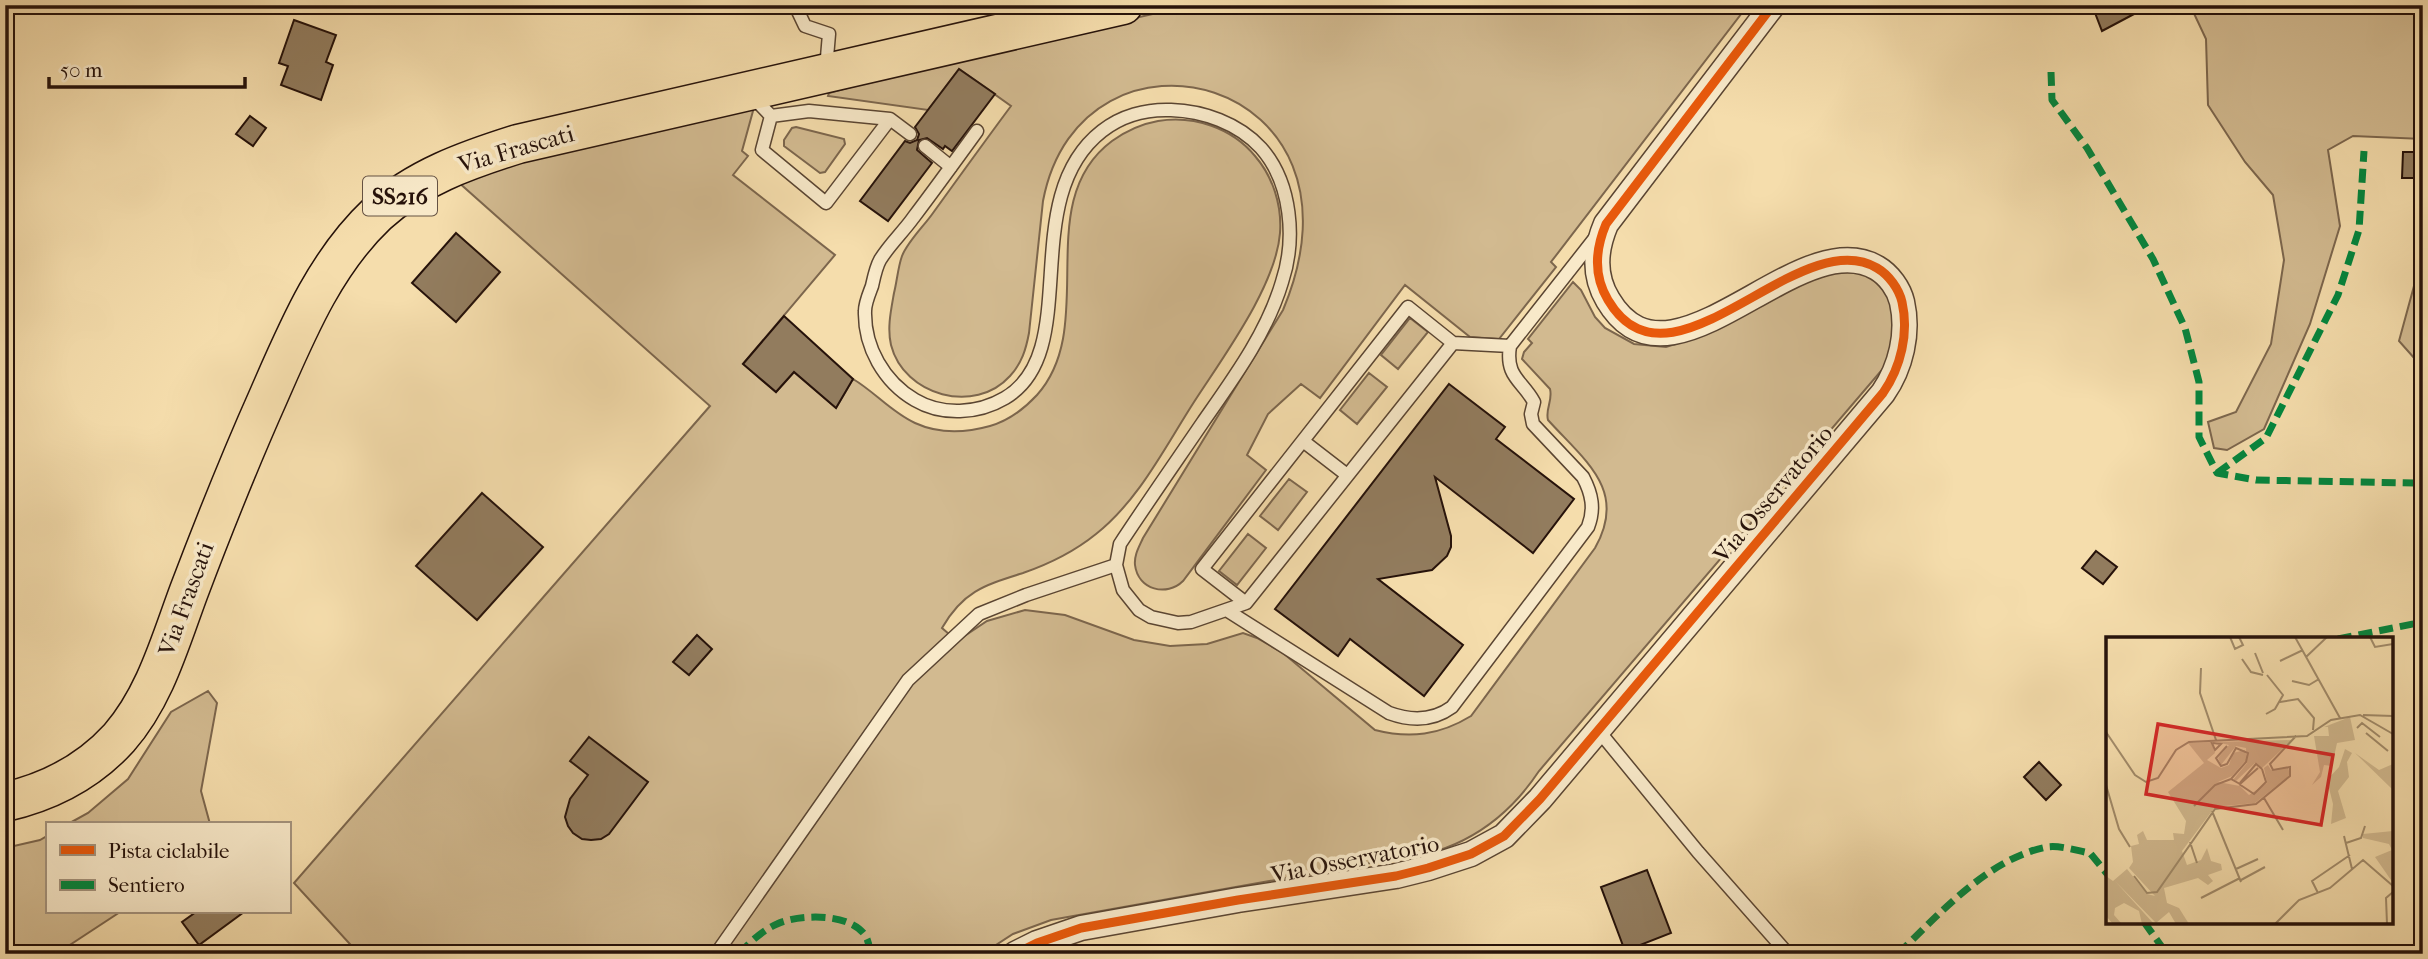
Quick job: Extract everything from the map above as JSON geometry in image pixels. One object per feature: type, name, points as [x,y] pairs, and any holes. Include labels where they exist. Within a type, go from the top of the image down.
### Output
[{"type":"main road","name":"Via Frascati","points":[[5,802],[41,791],[82,770],[120,737],[143,704],[158,675],[226,493],[304,317],[343,254],[376,215],[422,182],[454,166],[534,140],[759,104],[825,73],[1123,5]]},
{"type":"street","name":"Via Osservatorio","points":[[1015,954],[1037,943],[1081,928],[1396,876],[1471,854],[1504,836],[1598,730],[1884,393],[1896,371],[1904,334],[1902,301],[1883,271],[1872,265],[1847,260],[1808,269],[1718,316],[1688,328],[1660,332],[1627,322],[1614,310],[1599,279],[1597,251],[1606,224],[1773,5]]},
{"type":"lane","points":[[795,5],[804,26],[829,34],[825,73]]},
{"type":"lane","points":[[890,119],[826,203],[762,150],[759,104],[890,119],[910,134]]},
{"type":"lane","points":[[977,131],[879,262],[864,308],[868,340],[878,365],[900,390],[930,408],[961,411],[981,408],[1003,400],[1022,385],[1031,373],[1042,345],[1045,328],[1061,192],[1088,143],[1110,125],[1148,111],[1168,109],[1202,113],[1234,127],[1253,141],[1268,158],[1279,178],[1287,209],[1289,242],[1283,281],[1276,300],[1230,384],[1120,544],[1116,565],[1118,578],[1130,601],[1151,617],[1178,623],[1191,622],[1246,603],[1453,343]]},
{"type":"lane","points":[[925,146],[951,167]]},
{"type":"lane","points":[[1228,611],[1390,713],[1400,717],[1421,718],[1437,715],[1452,707],[1588,527],[1592,518],[1592,497],[1583,477],[1533,424],[1531,414],[1534,402],[1512,373],[1508,355],[1510,346],[1606,224]]},
{"type":"lane","points":[[1246,603],[1202,569],[1408,307],[1453,343],[1510,346]]},
{"type":"lane","points":[[1303,441],[1347,475]]},
{"type":"lane","points":[[716,954],[908,680],[979,614],[1116,565]]},
{"type":"lane","points":[[1598,730],[1698,852],[1788,954]]},
{"type":"shaded area","points":[[1192,5],[1748,5],[1551,262],[1556,267],[1499,339],[1470,337],[1405,285],[1320,398],[1301,384],[1268,414],[1247,455],[1266,470],[1183,581],[1162,590],[1147,585],[1137,574],[1136,554],[1143,538],[1283,310],[1303,230],[1293,166],[1261,120],[1214,93],[1162,86],[1110,101],[1068,139],[1043,201],[1029,333],[1018,366],[995,388],[978,395],[960,397],[925,388],[910,377],[898,363],[889,332],[899,265],[908,245],[1011,106],[959,69],[928,110],[828,96],[829,93],[947,61]]},
{"type":"shaded area","points":[[2190,5],[2423,5],[2423,139],[2353,136],[2328,150],[2340,226],[2310,324],[2264,429],[2227,450],[2214,448],[2208,422],[2236,412],[2271,344],[2284,260],[2273,195],[2245,162],[2208,105],[2206,39]]},
{"type":"shaded area","points":[[744,100],[753,111],[742,151],[748,156],[733,175],[835,255],[743,364],[776,392],[794,372],[836,408],[853,379],[906,418],[924,427],[943,431],[981,428],[1009,418],[1037,395],[1055,366],[1064,334],[1069,230],[1075,197],[1088,167],[1112,141],[1134,128],[1152,122],[1198,122],[1224,131],[1246,146],[1271,182],[1278,202],[1280,233],[1269,275],[1233,343],[1150,472],[1125,505],[1088,540],[1052,561],[976,591],[958,605],[942,628],[957,641],[987,621],[1025,610],[1065,615],[1134,640],[1170,646],[1207,644],[1243,633],[1283,653],[1375,730],[1413,735],[1436,731],[1471,716],[1595,548],[1604,528],[1607,509],[1598,478],[1576,449],[1548,420],[1550,389],[1522,359],[1532,343],[1528,339],[1573,282],[1605,328],[1634,344],[1666,347],[1723,323],[1817,271],[1865,270],[1887,292],[1896,321],[1887,364],[1524,791],[1491,823],[1451,846],[1406,858],[1051,920],[1013,934],[982,954],[359,954],[294,883],[710,406],[448,173]]},
{"type":"shaded area","points":[[792,128],[844,139],[845,144],[825,172],[820,173],[784,146],[784,140]]},
{"type":"shaded area","points":[[2423,253],[2423,368],[2399,341]]},
{"type":"shaded area","points":[[1410,318],[1428,332],[1398,369],[1381,355]]},
{"type":"shaded area","points":[[1369,373],[1387,387],[1357,424],[1340,410]]},
{"type":"shaded area","points":[[1289,479],[1307,492],[1278,530],[1260,516]]},
{"type":"shaded area","points":[[1248,534],[1266,548],[1237,585],[1219,571]]},
{"type":"shaded area","points":[[208,691],[217,703],[201,791],[209,822],[72,822],[88,813],[128,779],[171,712]]},
{"type":"shaded area","points":[[46,837],[46,914],[117,914],[56,954],[20,954],[5,932],[5,848]]},
{"type":"building","points":[[2092,5],[2151,5],[2102,31]]},
{"type":"building","points":[[294,20],[336,35],[326,62],[333,65],[321,100],[281,85],[288,66],[279,63]]},
{"type":"building","points":[[959,69],[995,94],[952,151],[945,146],[943,149],[927,138],[919,140],[917,150],[932,163],[888,221],[860,201],[905,141],[910,143],[917,140],[919,134],[915,127]]},
{"type":"building","points":[[250,116],[266,128],[253,146],[236,134]]},
{"type":"building","points":[[2403,152],[2423,152],[2423,178],[2402,178]]},
{"type":"building","points":[[456,233],[500,272],[456,322],[412,283]]},
{"type":"building","points":[[784,316],[853,379],[836,408],[794,372],[776,392],[743,364]]},
{"type":"building","points":[[1449,384],[1505,427],[1496,439],[1574,499],[1533,553],[1435,477],[1451,536],[1451,547],[1447,556],[1432,570],[1378,579],[1463,645],[1424,696],[1350,639],[1338,656],[1275,609]]},
{"type":"building","points":[[482,493],[543,547],[477,620],[416,566]]},
{"type":"building","points":[[2096,551],[2117,567],[2103,584],[2082,568]]},
{"type":"building","points":[[697,635],[712,649],[689,675],[673,662]]},
{"type":"building","points":[[589,737],[648,782],[609,834],[601,839],[591,840],[582,839],[573,833],[565,817],[570,799],[588,775],[570,761]]},
{"type":"building","points":[[2039,762],[2061,785],[2046,800],[2024,777]]},
{"type":"building","points":[[1647,870],[1671,933],[1625,951],[1601,887]]},
{"type":"building","points":[[193,914],[241,914],[199,945],[182,922]]},
{"type":"marked path","points":[[2051,72],[2052,100],[2087,148],[2153,259],[2185,328],[2199,382],[2199,437],[2217,473],[2256,480],[2423,485]]},
{"type":"marked path","points":[[2217,473],[2266,438],[2338,295],[2359,230],[2364,151]]},
{"type":"marked path","points":[[2348,637],[2423,622]]},
{"type":"marked path","points":[[1898,954],[1930,922],[1985,875],[2026,853],[2047,847],[2063,847],[2090,853],[2106,873]]},
{"type":"marked path","points":[[739,954],[757,937],[777,924],[819,917],[849,923],[860,930],[868,940],[869,954]]},
{"type":"marked path","points":[[2145,924],[2167,954]]},
{"type":"cycle path","points":[[1015,954],[1037,943],[1081,928],[1396,876],[1471,854],[1504,836],[1540,799],[1883,393],[1899,361],[1905,326],[1899,292],[1877,268],[1845,260],[1811,268],[1700,324],[1666,333],[1634,327],[1608,300],[1600,281],[1597,262],[1606,224],[1773,5]]}]
